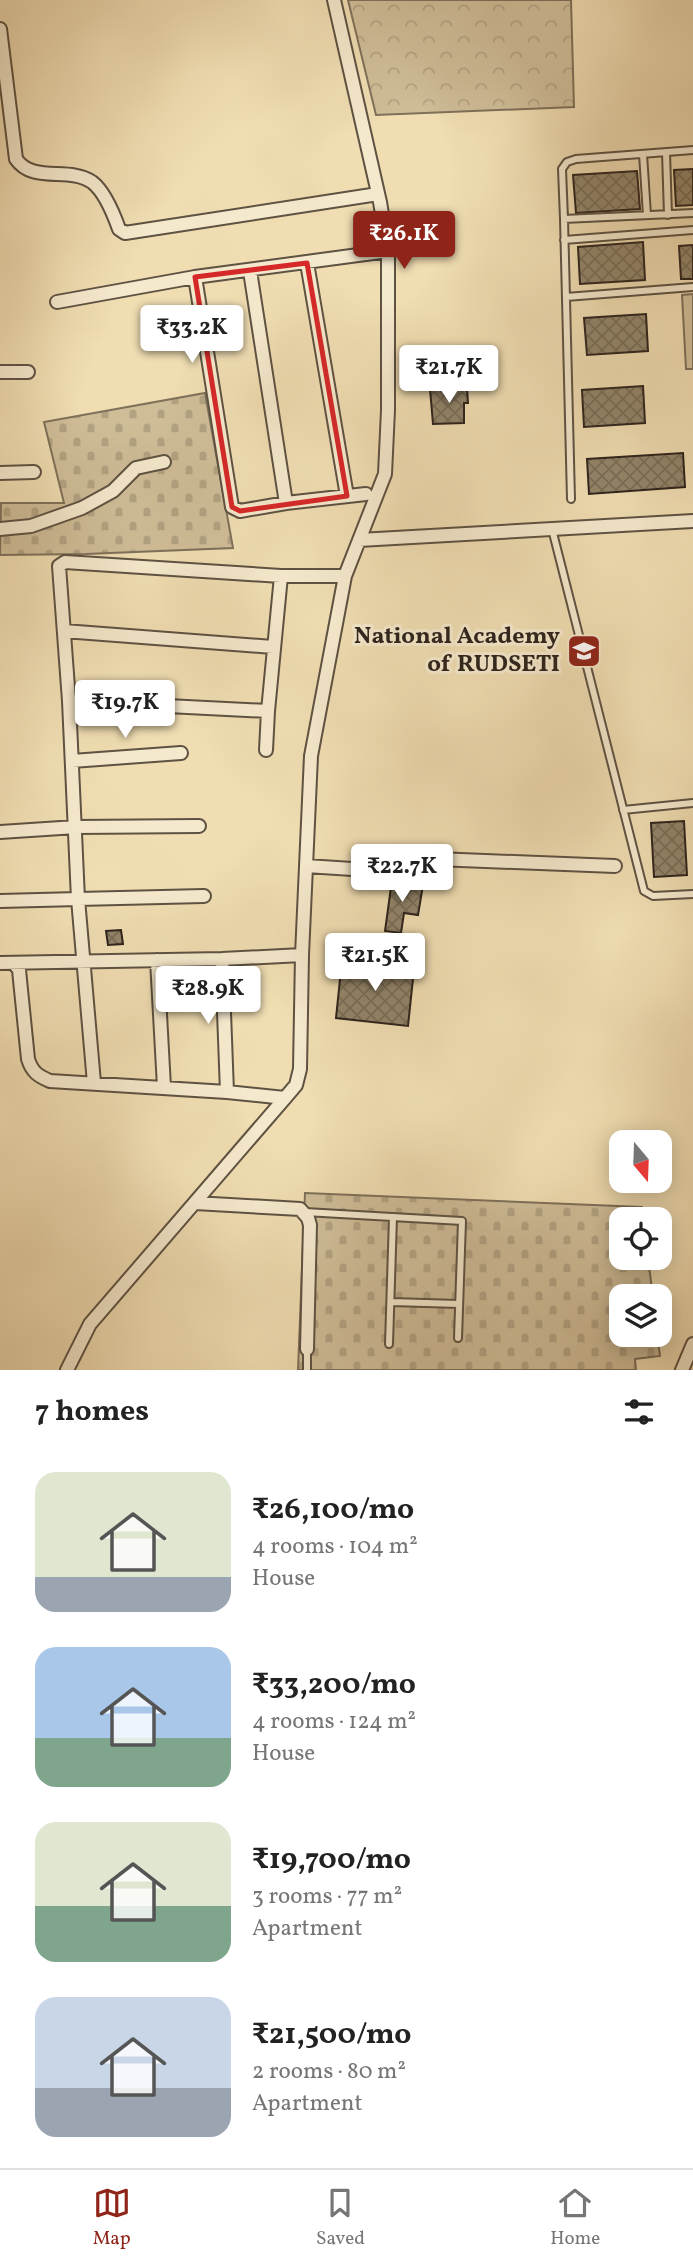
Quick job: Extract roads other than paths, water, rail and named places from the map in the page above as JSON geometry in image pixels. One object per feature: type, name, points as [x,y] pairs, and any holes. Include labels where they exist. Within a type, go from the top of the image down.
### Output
[{"type":"street","points":[[66,1370],[90,1324],[296,1085],[300,1069],[311,756],[345,576],[385,474],[388,410],[388,251],[378,194],[334,0]]},
{"type":"street","points":[[0,29],[16,159],[28,171],[85,178],[94,183],[119,229],[125,233],[378,194]]},
{"type":"street","points":[[57,302],[195,277],[388,251]]},
{"type":"street","points":[[307,263],[347,496]]},
{"type":"street","points":[[250,271],[286,503]]},
{"type":"street","points":[[195,277],[232,507],[240,512],[286,503],[366,494]]},
{"type":"street","points":[[0,372],[28,372]]},
{"type":"street","points":[[0,529],[31,526],[82,508],[113,491],[136,468],[164,462]]},
{"type":"street","points":[[0,472],[34,472]]},
{"type":"street","points":[[359,540],[693,521]]},
{"type":"street","points":[[94,1083],[78,899],[69,701],[59,566],[65,562],[281,576],[345,576]]},
{"type":"street","points":[[266,750],[281,576]]},
{"type":"street","points":[[64,631],[273,647]]},
{"type":"street","points":[[69,701],[268,711]]},
{"type":"street","points":[[72,761],[181,753]]},
{"type":"street","points":[[0,832],[76,827],[199,826]]},
{"type":"street","points":[[306,866],[397,873],[414,873],[424,863],[436,859],[615,866]]},
{"type":"street","points":[[0,901],[204,896]]},
{"type":"street","points":[[7,963],[302,955]]},
{"type":"street","points":[[222,959],[228,1092]]},
{"type":"street","points":[[157,960],[164,1087]]},
{"type":"street","points":[[7,963],[19,970],[28,1059],[31,1069],[38,1076],[50,1080],[285,1098]]},
{"type":"street","points":[[195,1203],[300,1209],[305,1212],[310,1226],[307,1349]]},
{"type":"street","points":[[682,1370],[693,1344]]},
{"type":"lane","points":[[571,499],[562,169],[567,162],[576,159],[693,150]]},
{"type":"lane","points":[[666,152],[668,215]]},
{"type":"lane","points":[[643,154],[647,215]]},
{"type":"lane","points":[[564,219],[693,214]]},
{"type":"lane","points":[[564,240],[693,230]]},
{"type":"lane","points":[[566,297],[693,287]]},
{"type":"lane","points":[[552,529],[644,891],[653,896],[693,894]]},
{"type":"lane","points":[[622,810],[693,803]]},
{"type":"lane","points":[[305,1212],[462,1221],[458,1338]]},
{"type":"lane","points":[[389,1344],[393,1217]]},
{"type":"lane","points":[[391,1302],[459,1304]]},
{"type":"lane","points":[[307,1349],[307,1370]]},
{"type":"place","name":"National Academy of RUDSETI","points":[[584,651]]}]
